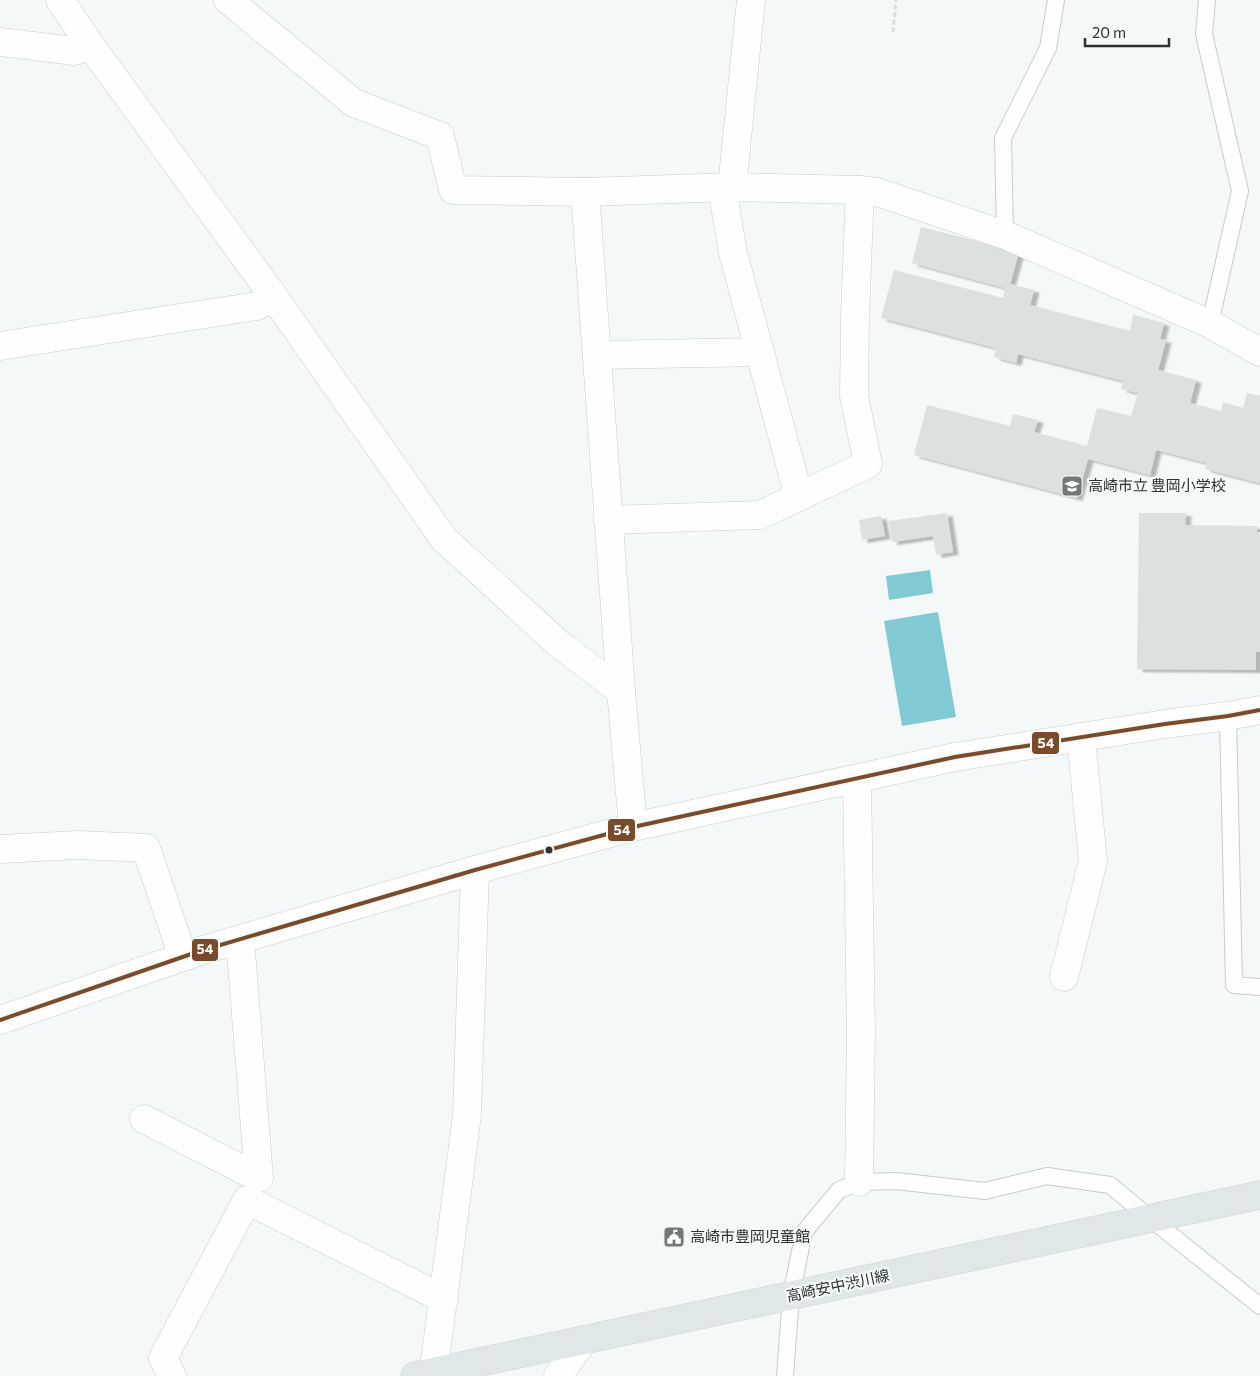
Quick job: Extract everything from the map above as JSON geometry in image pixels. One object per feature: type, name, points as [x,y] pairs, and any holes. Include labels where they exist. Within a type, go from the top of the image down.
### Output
[{"type":"main road","name":"高崎安中渋川線","points":[[428,1375],[1260,1196]]},
{"type":"street","points":[[60,0],[91,46],[274,297],[444,539],[559,644],[620,691]]},
{"type":"street","points":[[228,0],[354,103],[440,136],[453,190],[585,192],[727,188],[860,190],[877,192],[1005,235],[1210,324],[1260,352]]},
{"type":"street","points":[[751,0],[727,188],[733,253],[798,496]]},
{"type":"street","points":[[0,42],[74,51],[91,46]]},
{"type":"street","points":[[608,520],[760,515],[868,464],[854,396],[860,190]]},
{"type":"street","points":[[585,192],[620,691],[633,827]]},
{"type":"street","points":[[0,346],[257,306],[274,297]]},
{"type":"street","points":[[597,355],[760,352]]},
{"type":"street","points":[[0,1020],[240,939],[475,870],[633,827],[955,757],[1260,710]]},
{"type":"street","points":[[1064,977],[1093,861],[1081,737]]},
{"type":"street","points":[[856,779],[861,1033],[859,1182]]},
{"type":"street","points":[[0,849],[79,845],[146,848],[183,957]]},
{"type":"street","points":[[428,1375],[444,1299],[468,1114],[475,870]]},
{"type":"street","points":[[144,1119],[259,1178],[240,939]]},
{"type":"street","points":[[172,1376],[163,1358],[247,1200],[444,1299]]},
{"type":"street","points":[[558,1376],[583,1341]]},
{"type":"lane","points":[[1005,235],[1003,138],[1048,48],[1056,0]]},
{"type":"lane","points":[[1207,0],[1204,34],[1240,192],[1210,324]]},
{"type":"lane","points":[[1228,716],[1234,985],[1260,987]]},
{"type":"lane","points":[[785,1376],[792,1296],[804,1232],[839,1190],[859,1182],[896,1181],[985,1191],[1047,1176],[1110,1184],[1260,1306]]},
{"type":"path","points":[[893,32],[896,0]]},
{"type":"water","points":[[930,570],[933,593],[889,600],[886,576]]},
{"type":"water","points":[[938,612],[956,717],[902,726],[884,621]]},
{"type":"building","points":[[921,227],[1019,252],[1010,284],[1034,290],[1030,305],[1130,331],[1133,315],[1164,323],[1160,339],[1166,340],[1158,370],[1196,380],[1190,403],[1221,411],[1223,402],[1243,408],[1247,393],[1260,396],[1260,483],[1205,469],[1207,463],[1156,450],[1150,475],[1088,459],[1077,498],[914,455],[927,405],[1010,426],[1013,414],[1038,420],[1034,432],[1087,446],[1097,408],[1131,416],[1138,393],[1121,389],[1123,381],[1018,354],[1016,363],[994,357],[996,348],[881,318],[894,270],[1003,298],[1005,288],[912,263]]},
{"type":"building","points":[[947,513],[953,552],[936,555],[933,536],[892,542],[889,521]]},
{"type":"building","points":[[1139,513],[1186,513],[1185,525],[1257,526],[1257,532],[1260,532],[1260,652],[1256,652],[1256,670],[1137,669]]},
{"type":"building","points":[[881,516],[885,536],[862,540],[859,520]]},
{"type":"transit line","name":"54","points":[[0,1020],[200,951],[475,870],[633,827],[955,757],[1260,710]]},
{"type":"place","name":"高崎市立 豊岡小学校","points":[[1072,486]]},
{"type":"place","name":"高崎市豊岡児童館","points":[[674,1237]]}]
